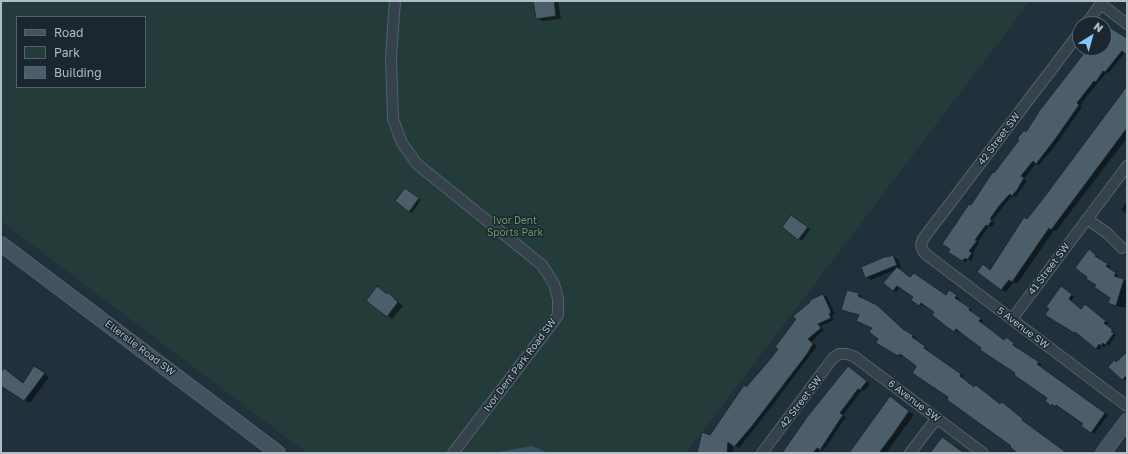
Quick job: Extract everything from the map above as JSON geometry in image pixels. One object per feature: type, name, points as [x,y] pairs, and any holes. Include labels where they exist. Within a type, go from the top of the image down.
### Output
[{"type":"main road","name":"Ellerslie Road SW","points":[[1,244],[278,453]]},
{"type":"main road","points":[[1103,453],[1127,421]]},
{"type":"street","name":"Ivor Dent Park Road SW","points":[[395,1],[391,58],[393,119],[402,143],[417,164],[542,265],[554,284],[558,299],[558,315],[453,453]]},
{"type":"street","points":[[1092,16],[1102,2],[1127,24]]},
{"type":"street","name":"42 Street SW","points":[[922,248],[923,239],[1072,43]]},
{"type":"street","name":"41 Street SW","points":[[1012,319],[1127,166]]},
{"type":"street","points":[[1088,219],[1122,248]]},
{"type":"street","name":"5 Avenue SW","points":[[922,248],[928,256],[1127,406]]},
{"type":"street","name":"42 Street SW","points":[[762,453],[833,358],[842,354]]},
{"type":"street","name":"6 Avenue SW","points":[[842,354],[855,357],[983,453]]},
{"type":"street","points":[[910,453],[937,418]]},
{"type":"green space","name":"Ivor Dent Sports Park","points":[[4,1],[1030,1],[686,453],[307,453],[1,221],[1,5]]},
{"type":"water","points":[[532,446],[548,453],[492,453]]},
{"type":"building","points":[[533,1],[554,1],[556,16],[536,19]]},
{"type":"building","points":[[1112,29],[1127,38],[1127,55],[1122,51],[1105,72],[1103,71],[1096,82],[1094,81],[1077,103],[1079,105],[1056,138],[1036,164],[1033,161],[1021,176],[1024,178],[1017,190],[1012,196],[1010,194],[999,206],[990,219],[992,220],[988,226],[986,225],[975,240],[977,241],[969,251],[972,253],[967,260],[965,258],[962,261],[948,252],[950,249],[942,244],[969,204],[971,205],[993,172],[994,173],[1019,140],[1017,139],[1024,130],[1026,132],[1040,110],[1082,56],[1112,56]]},
{"type":"building","points":[[1127,86],[1127,128],[1051,230],[1049,228],[1012,282],[1009,280],[1001,290],[977,272],[983,264],[990,270],[1024,217],[1027,219],[1042,200]]},
{"type":"building","points":[[405,188],[419,198],[409,212],[395,201]]},
{"type":"building","points":[[791,215],[808,227],[798,240],[782,227]]},
{"type":"building","points":[[1089,249],[1096,255],[1095,256],[1108,264],[1106,266],[1116,273],[1114,276],[1124,279],[1116,306],[1108,303],[1110,298],[1094,287],[1096,285],[1086,279],[1087,277],[1075,268]]},
{"type":"building","points":[[893,255],[897,265],[865,278],[861,267]]},
{"type":"building","points":[[897,267],[910,277],[914,273],[946,295],[949,290],[957,295],[955,298],[970,308],[969,310],[981,318],[979,321],[1004,340],[1006,337],[1014,343],[1013,345],[1039,362],[1037,364],[1105,413],[1091,433],[1081,426],[1083,424],[1056,405],[1055,407],[1052,404],[1051,406],[1045,401],[1047,398],[1014,375],[1015,373],[980,350],[981,348],[956,329],[954,332],[943,324],[932,315],[934,312],[921,303],[919,306],[911,300],[913,297],[897,286],[893,291],[883,283]]},
{"type":"building","points":[[377,286],[387,294],[388,292],[398,302],[387,317],[366,301]]},
{"type":"building","points":[[1061,286],[1072,294],[1069,299],[1081,309],[1085,304],[1106,321],[1104,323],[1113,330],[1111,331],[1114,333],[1105,345],[1103,343],[1101,346],[1099,344],[1096,349],[1075,332],[1074,333],[1045,315],[1049,309],[1046,307]]},
{"type":"building","points":[[847,290],[859,293],[858,296],[877,305],[903,329],[913,335],[912,337],[925,346],[924,348],[961,374],[960,376],[974,387],[976,385],[1000,404],[1002,402],[1023,419],[1022,420],[1067,453],[1017,453],[1010,447],[1011,446],[947,400],[948,397],[912,373],[916,367],[915,365],[900,354],[898,356],[876,343],[878,339],[869,332],[872,328],[856,321],[859,315],[841,310]]},
{"type":"building","points":[[823,294],[831,312],[829,314],[831,318],[818,324],[821,328],[808,339],[813,344],[807,354],[752,426],[734,447],[728,442],[727,453],[697,453],[702,432],[710,435],[744,385],[746,387],[778,349],[775,347],[796,319],[793,316],[810,302],[810,300]]},
{"type":"building","points":[[1127,352],[1127,375],[1122,380],[1108,367],[1114,360],[1116,362]]},
{"type":"building","points":[[34,366],[45,373],[24,401],[1,386],[1,372],[4,368],[23,383]]},
{"type":"building","points":[[848,366],[867,381],[860,390],[858,389],[840,413],[843,415],[820,450],[817,448],[813,453],[782,453],[807,417]]},
{"type":"building","points":[[890,396],[909,411],[894,433],[879,453],[849,453]]},
{"type":"building","points":[[942,437],[964,453],[930,453]]}]
